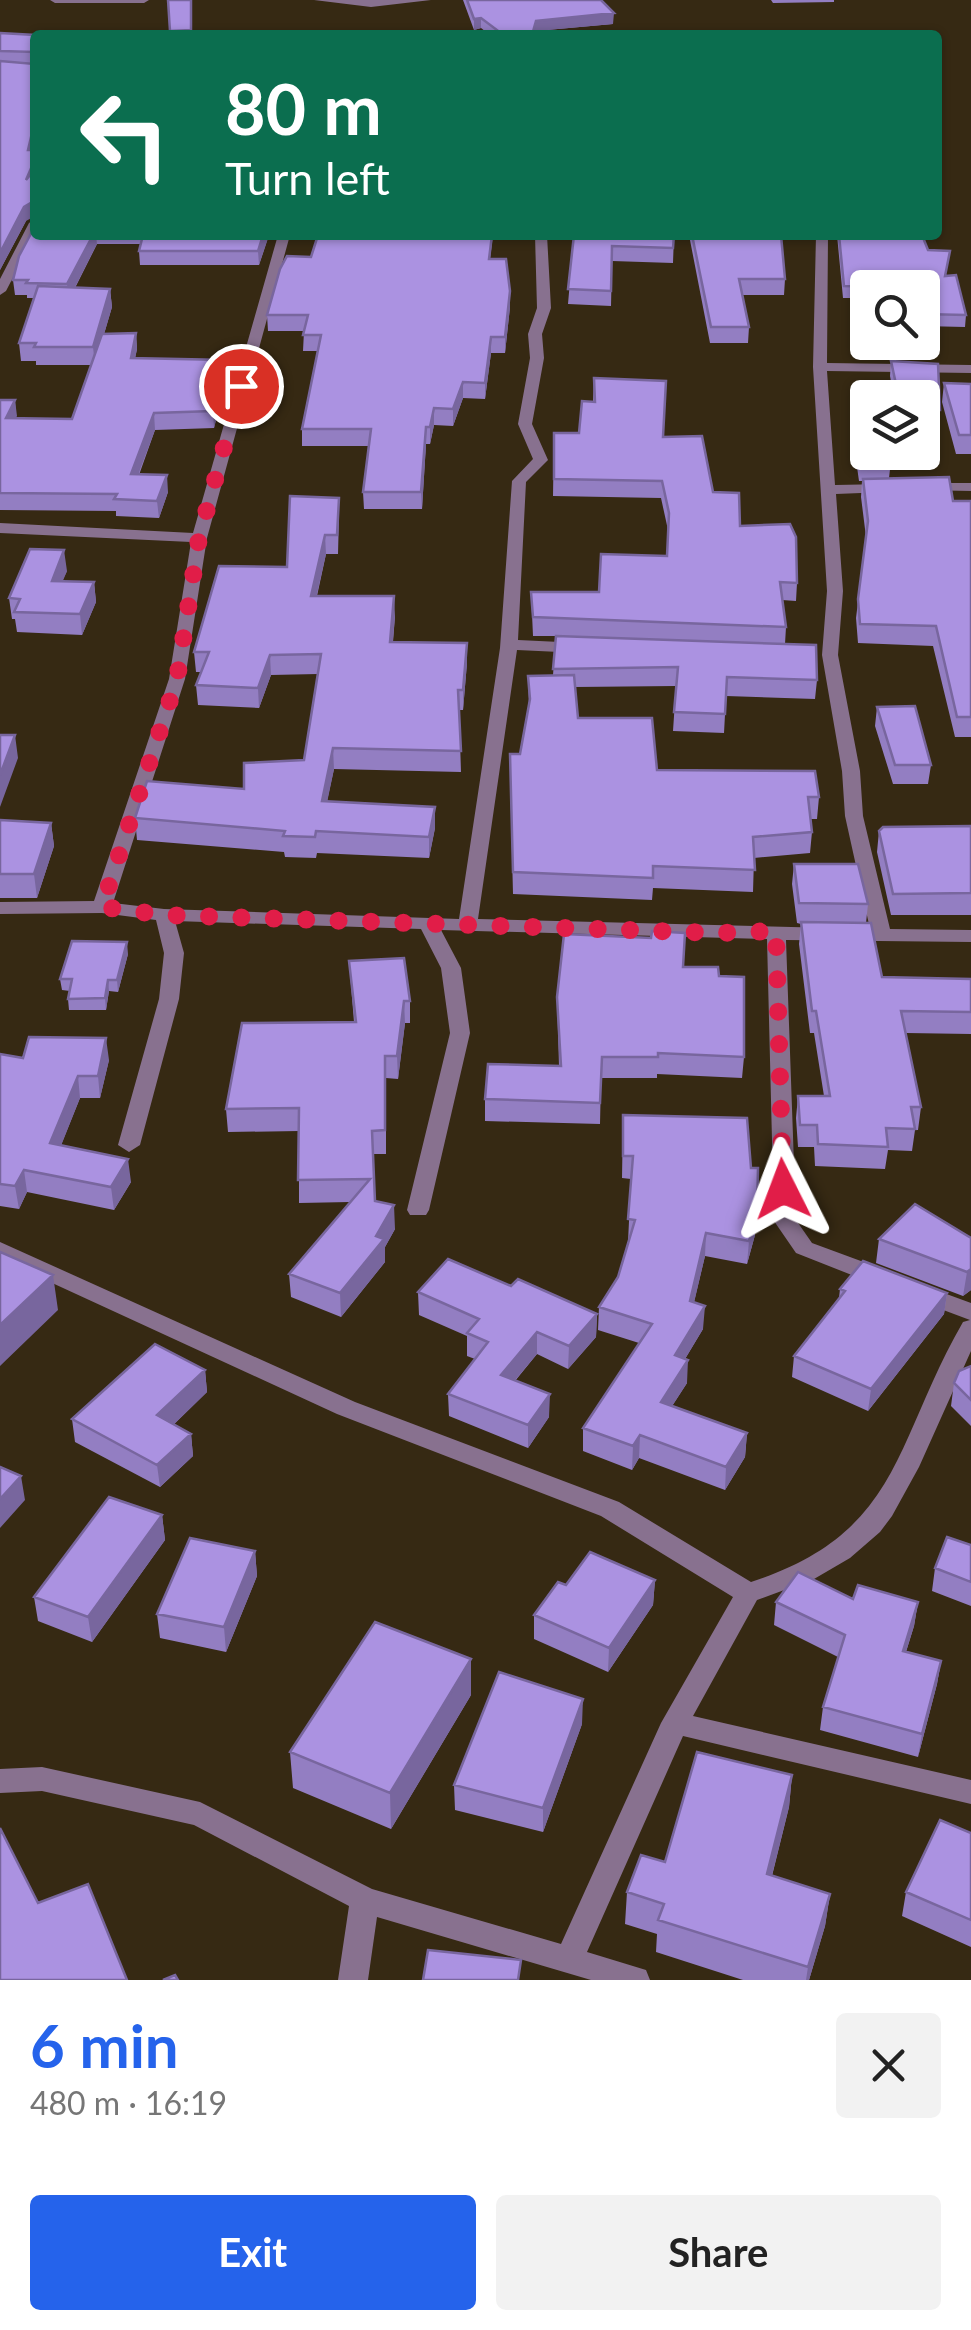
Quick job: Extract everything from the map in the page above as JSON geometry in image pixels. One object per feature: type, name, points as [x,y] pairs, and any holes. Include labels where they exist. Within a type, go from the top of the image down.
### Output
[{"type":"street","points":[[55,0],[144,0]]},
{"type":"street","points":[[319,0],[372,4],[426,0]]},
{"type":"street","points":[[0,291],[30,233]]},
{"type":"street","points":[[102,907],[177,679],[199,538],[283,240]]},
{"type":"street","points":[[468,924],[499,743],[519,539],[519,481],[541,460],[525,424],[537,358],[535,334],[544,308],[541,240]]},
{"type":"street","points":[[822,240],[820,367],[835,591],[820,655],[851,771],[854,816],[880,934]]},
{"type":"street","points":[[820,367],[971,369]]},
{"type":"street","points":[[828,490],[971,487]]},
{"type":"street","points":[[0,528],[199,538]]},
{"type":"street","points":[[508,644],[602,649]]},
{"type":"street","points":[[0,908],[102,907],[164,915],[428,924],[971,936]]},
{"type":"street","points":[[129,1145],[169,999],[174,953],[164,915]]},
{"type":"street","points":[[418,1210],[460,1033],[451,968],[428,924]]},
{"type":"street","points":[[776,931],[785,1221],[804,1248],[971,1312]]},
{"type":"street","points":[[0,1250],[346,1408],[610,1509],[748,1593]]},
{"type":"street","points":[[569,1960],[676,1723],[748,1593],[794,1579],[840,1551],[882,1510],[971,1328]]},
{"type":"street","points":[[676,1723],[971,1792]]},
{"type":"street","points":[[0,1781],[42,1779],[200,1814],[365,1900],[634,1980]]},
{"type":"street","points":[[353,1980],[365,1900]]},
{"type":"building","points":[[168,0],[191,0],[191,30],[170,30]]},
{"type":"building","points":[[467,0],[601,0],[614,13],[536,21],[533,30],[497,30],[481,18],[474,19]]},
{"type":"building","points":[[0,33],[30,35],[30,52],[0,51]]},
{"type":"building","points":[[0,61],[30,64],[30,171],[26,180],[30,175],[30,203],[24,207],[0,253]]},
{"type":"building","points":[[30,235],[30,240],[90,240],[67,284],[13,280]]},
{"type":"building","points":[[142,240],[261,240],[258,251],[139,251]]},
{"type":"building","points":[[316,240],[491,240],[489,259],[506,259],[510,291],[505,337],[491,337],[485,383],[463,382],[453,409],[434,408],[430,427],[426,427],[421,492],[363,492],[371,429],[302,429],[321,335],[303,335],[308,315],[267,315],[287,256],[311,257]]},
{"type":"building","points":[[573,240],[674,240],[673,248],[612,246],[611,291],[568,289]]},
{"type":"building","points":[[693,240],[781,240],[785,279],[739,279],[749,327],[711,327]]},
{"type":"building","points":[[839,240],[924,240],[928,250],[950,251],[945,276],[956,275],[966,315],[940,314],[940,270],[850,270],[850,286],[844,286]]},
{"type":"building","points":[[38,286],[110,289],[93,347],[34,347],[36,343],[19,343]]},
{"type":"building","points":[[136,333],[131,358],[226,360],[213,411],[154,413],[131,474],[167,475],[157,501],[114,499],[117,494],[0,493],[0,400],[15,400],[6,418],[72,419],[102,334]]},
{"type":"building","points":[[891,361],[938,364],[939,380],[895,380]]},
{"type":"building","points":[[594,378],[666,381],[663,437],[702,436],[713,492],[739,493],[740,526],[790,524],[796,537],[797,583],[780,582],[786,627],[533,617],[531,592],[599,592],[601,554],[667,556],[669,513],[662,481],[554,479],[554,433],[579,433],[582,401],[595,402]]},
{"type":"building","points":[[944,383],[971,384],[971,435],[959,435]]},
{"type":"building","points":[[949,477],[953,501],[971,501],[971,717],[957,717],[936,626],[860,624],[858,599],[868,521],[863,479]]},
{"type":"building","points":[[290,496],[339,498],[337,535],[325,535],[311,596],[394,596],[390,642],[467,643],[463,690],[458,690],[461,751],[333,748],[322,801],[435,807],[429,837],[316,831],[315,837],[283,836],[285,831],[135,818],[147,781],[244,789],[244,763],[304,760],[321,654],[270,655],[258,688],[196,685],[209,652],[194,652],[219,566],[287,567]]},
{"type":"building","points":[[30,549],[64,550],[52,581],[94,582],[80,614],[14,612],[20,599],[9,598]]},
{"type":"building","points":[[556,636],[816,645],[817,680],[727,677],[725,714],[674,712],[678,667],[553,669]]},
{"type":"building","points":[[574,675],[578,718],[652,718],[657,770],[815,771],[819,797],[808,797],[812,832],[753,837],[755,870],[653,866],[653,878],[513,872],[510,754],[520,754],[530,699],[528,676]]},
{"type":"building","points":[[915,706],[931,765],[895,765],[877,707]]},
{"type":"building","points":[[0,735],[15,735],[0,775]]},
{"type":"building","points":[[0,820],[51,823],[34,874],[0,874]]},
{"type":"building","points":[[971,826],[971,893],[893,894],[879,831],[883,827]]},
{"type":"building","points":[[794,864],[858,864],[868,904],[799,903]]},
{"type":"building","points":[[801,922],[871,923],[882,977],[971,979],[971,1012],[901,1011],[921,1107],[911,1107],[915,1129],[886,1128],[888,1147],[818,1144],[817,1125],[800,1125],[798,1096],[830,1096],[816,1011],[812,1011]]},
{"type":"building","points":[[652,931],[685,933],[683,967],[718,967],[719,976],[744,977],[744,1057],[658,1053],[658,1057],[602,1057],[600,1103],[485,1099],[488,1064],[561,1066],[557,997],[564,934],[651,938]]},
{"type":"building","points":[[72,941],[127,942],[117,980],[108,980],[105,998],[68,999],[72,979],[60,979]]},
{"type":"building","points":[[404,958],[410,1001],[404,1001],[397,1056],[385,1056],[385,1130],[372,1131],[375,1201],[394,1205],[376,1236],[384,1239],[340,1293],[289,1274],[370,1179],[298,1180],[299,1108],[226,1109],[242,1023],[356,1022],[349,961]]},
{"type":"building","points":[[29,1037],[106,1038],[98,1076],[78,1076],[50,1143],[128,1159],[111,1187],[24,1170],[15,1186],[0,1184],[0,1054],[23,1058]]},
{"type":"building","points":[[623,1115],[747,1118],[751,1168],[758,1168],[757,1213],[749,1241],[706,1233],[690,1301],[705,1306],[675,1355],[688,1360],[661,1402],[747,1433],[726,1467],[640,1435],[633,1446],[583,1428],[652,1324],[599,1307],[618,1277],[635,1220],[628,1219],[633,1156],[623,1156]]},
{"type":"building","points":[[915,1204],[971,1238],[971,1269],[967,1272],[879,1239]]},
{"type":"building","points":[[0,1252],[53,1275],[0,1325]]},
{"type":"building","points":[[448,1259],[511,1286],[518,1279],[597,1314],[569,1346],[537,1332],[501,1375],[550,1394],[528,1425],[448,1394],[488,1342],[467,1333],[479,1319],[418,1292]]},
{"type":"building","points":[[863,1261],[947,1293],[871,1389],[794,1356],[845,1291],[840,1289]]},
{"type":"building","points":[[155,1344],[205,1370],[157,1415],[191,1434],[157,1465],[72,1419]]},
{"type":"building","points":[[971,1366],[971,1400],[954,1383],[959,1371]]},
{"type":"building","points":[[0,1467],[21,1476],[0,1499]]},
{"type":"building","points":[[109,1497],[162,1515],[88,1617],[34,1597]]},
{"type":"building","points":[[947,1537],[971,1545],[971,1582],[935,1568]]},
{"type":"building","points":[[190,1538],[255,1551],[224,1627],[157,1614]]},
{"type":"building","points":[[590,1552],[655,1580],[609,1648],[534,1615],[558,1582],[566,1585]]},
{"type":"building","points":[[798,1572],[853,1599],[858,1585],[918,1602],[903,1651],[941,1661],[922,1734],[823,1707],[845,1635],[776,1602]]},
{"type":"building","points":[[375,1622],[471,1659],[390,1793],[290,1752]]},
{"type":"building","points":[[499,1672],[583,1699],[543,1808],[454,1785]]},
{"type":"building","points":[[697,1752],[792,1775],[767,1874],[830,1894],[808,1967],[658,1920],[664,1904],[627,1892],[641,1855],[665,1862]]},
{"type":"building","points":[[940,1820],[971,1833],[971,1920],[906,1892]]},
{"type":"building","points":[[0,1828],[38,1903],[88,1884],[127,1980],[0,1980]]},
{"type":"building","points":[[428,1950],[521,1960],[518,1980],[423,1980]]},
{"type":"route","points":[[241,386],[199,538],[177,679],[102,907],[164,915],[719,933],[776,931],[783,1189]]}]
